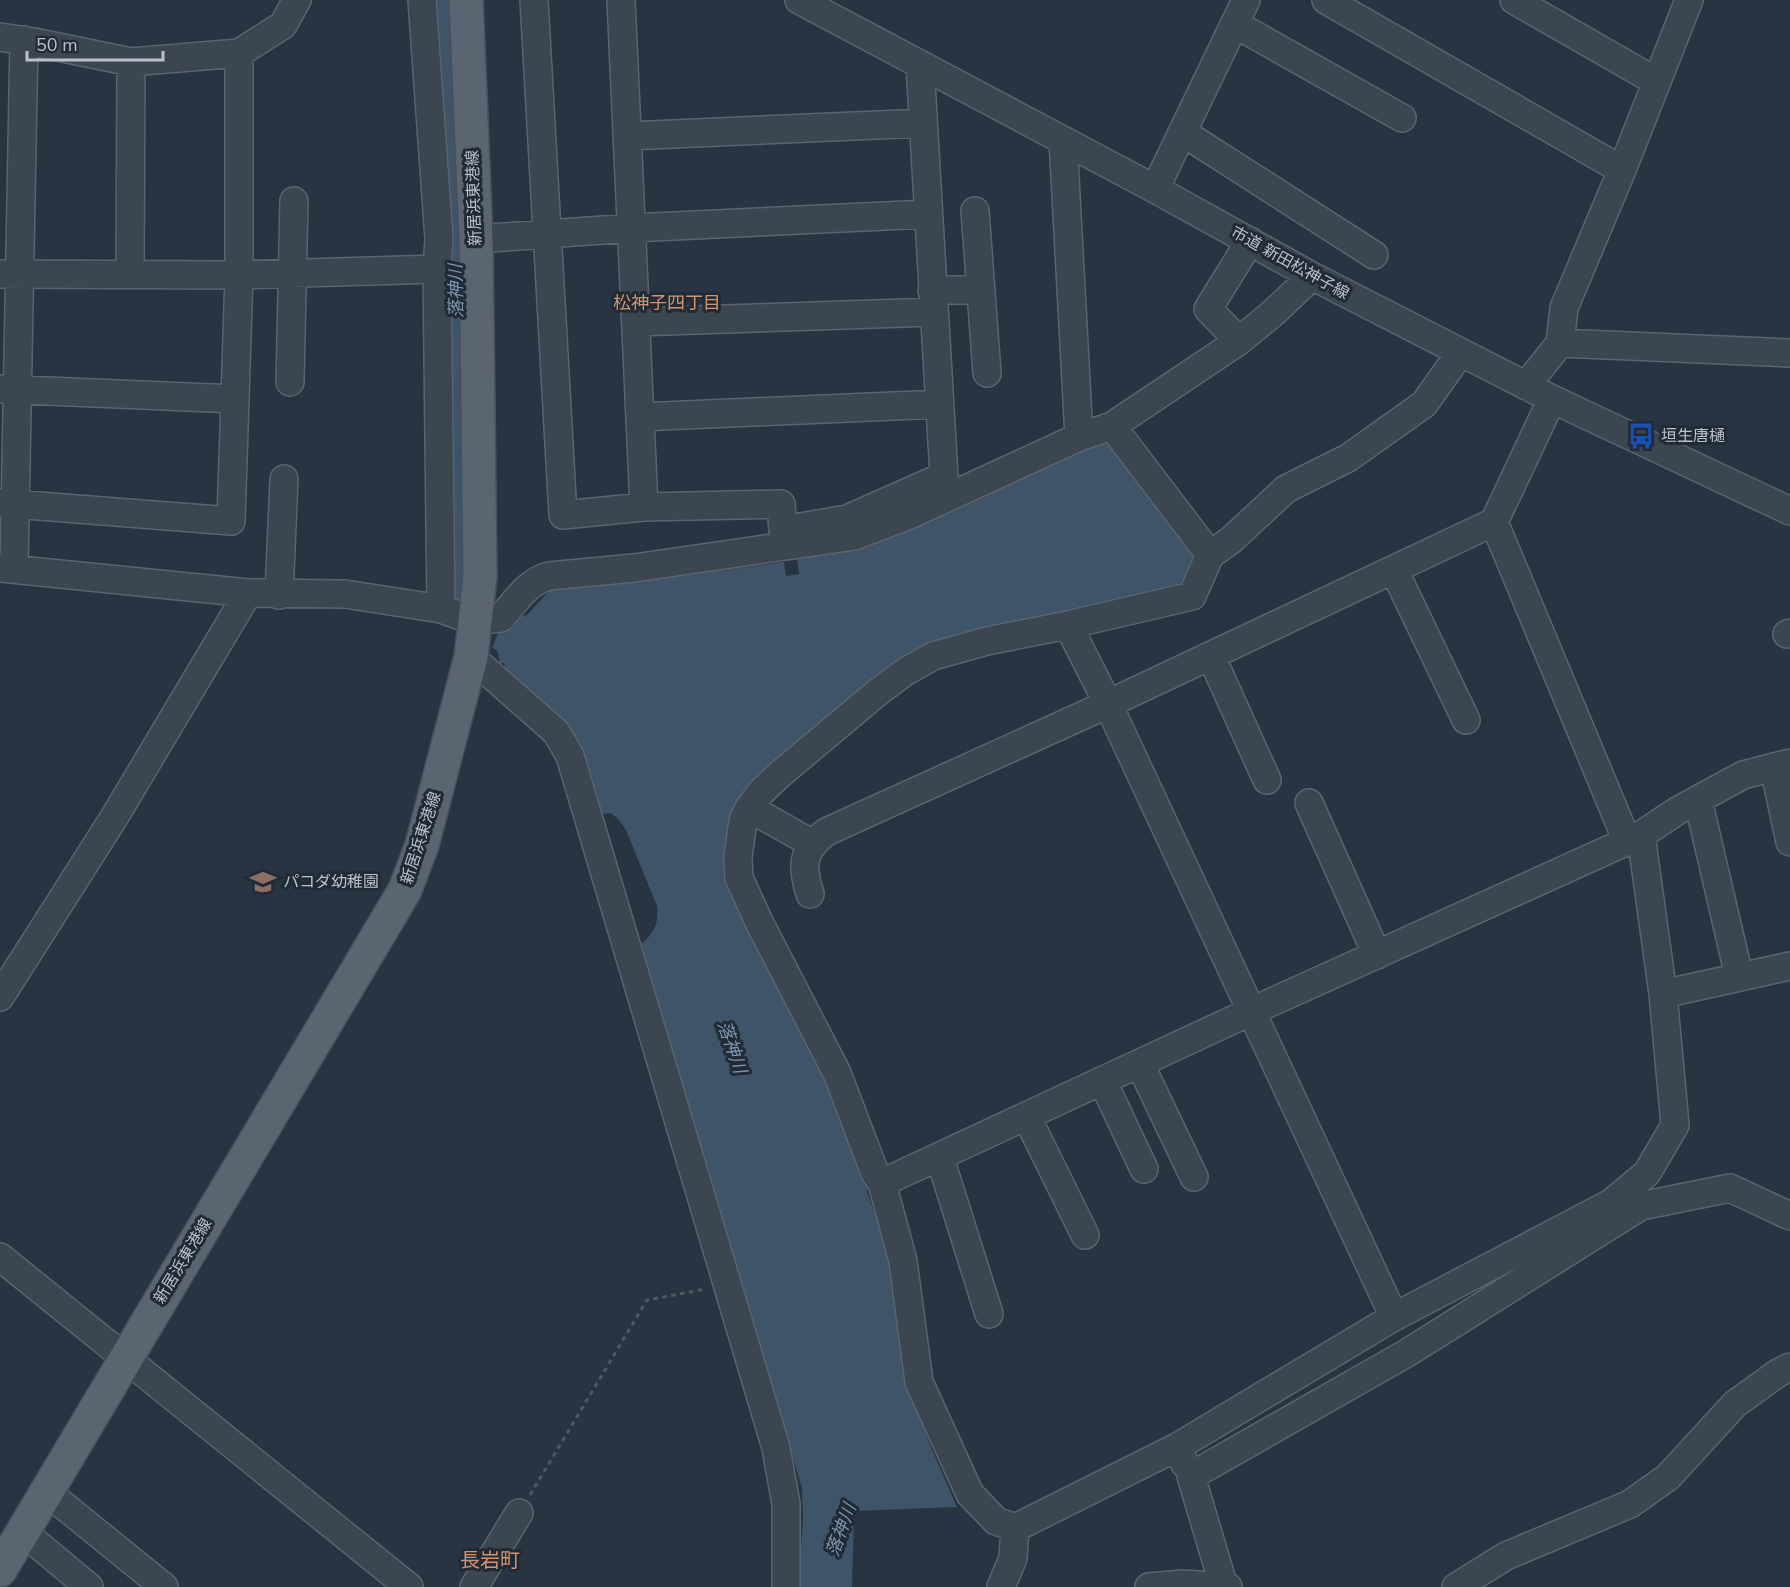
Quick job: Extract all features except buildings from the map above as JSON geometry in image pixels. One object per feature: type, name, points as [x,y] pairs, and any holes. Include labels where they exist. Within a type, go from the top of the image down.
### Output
[{"type":"main road","name":"新居浜東港線","points":[[0,1570],[405,890],[422,845],[471,657],[480,577],[476,239],[466,0]]},
{"type":"street","points":[[297,0],[283,25],[239,53],[131,62],[12,39],[7,569],[248,593],[345,594],[441,609],[475,621],[501,618],[539,578],[634,568],[855,536],[905,517],[1079,437],[1112,426],[1239,341],[1312,276]]},
{"type":"street","points":[[422,0],[440,239],[437,269],[441,609]]},
{"type":"street","points":[[534,0],[563,515],[644,507],[781,504],[783,530],[847,519],[944,476],[920,65]]},
{"type":"street","points":[[621,0],[644,507]]},
{"type":"street","name":"市道 新田松神子線","points":[[799,0],[1155,189],[1312,276],[1552,399],[1790,511]]},
{"type":"street","points":[[1326,0],[1622,170]]},
{"type":"street","points":[[1514,0],[1657,81]]},
{"type":"street","points":[[1526,386],[1560,343],[1564,308],[1622,170],[1689,0]]},
{"type":"street","points":[[1155,189],[1241,12],[1402,118]]},
{"type":"street","points":[[8,504],[231,521],[239,275],[239,53]]},
{"type":"street","points":[[130,275],[131,62]]},
{"type":"street","points":[[628,136],[923,123]]},
{"type":"street","points":[[1182,132],[1374,255]]},
{"type":"street","points":[[1063,140],[1079,437]]},
{"type":"street","points":[[290,382],[294,201]]},
{"type":"street","points":[[975,211],[987,373]]},
{"type":"street","points":[[476,239],[632,228],[928,214]]},
{"type":"street","points":[[1239,341],[1208,309],[1250,241]]},
{"type":"street","points":[[10,274],[239,275],[437,269]]},
{"type":"street","points":[[636,322],[933,301],[981,290]]},
{"type":"street","points":[[1560,343],[1790,353]]},
{"type":"street","points":[[1461,352],[1424,404],[1348,458],[1286,489],[1231,540],[1210,555],[1192,596],[987,641],[933,656],[905,672],[878,692],[779,775],[761,792],[743,821],[738,857],[739,878],[759,922],[837,1073],[875,1173],[882,1183],[903,1261],[919,1382],[970,1494],[996,1521],[1014,1528],[1177,1447],[1394,1317],[1611,1203],[1647,1173],[1675,1125],[1663,994],[1634,838],[1494,522]]},
{"type":"street","points":[[9,390],[235,399]]},
{"type":"street","points":[[810,894],[804,874],[811,843],[826,832],[1108,704],[1494,522],[1552,399]]},
{"type":"street","points":[[640,417],[939,404]]},
{"type":"street","points":[[1112,426],[1210,555]]},
{"type":"street","points":[[279,595],[284,479]]},
{"type":"street","points":[[1394,570],[1466,720]]},
{"type":"street","points":[[0,998],[116,816],[248,593]]},
{"type":"street","points":[[1068,625],[1108,704],[1394,1317]]},
{"type":"street","points":[[1211,656],[1267,780]]},
{"type":"street","points":[[471,657],[556,732],[570,756],[776,1448],[786,1504],[786,1587]]},
{"type":"street","points":[[882,1183],[1252,1011],[1634,838],[1743,775],[1782,765],[1790,843]]},
{"type":"street","points":[[1698,800],[1740,976]]},
{"type":"street","points":[[1310,803],[1377,955]]},
{"type":"street","points":[[749,808],[811,843]]},
{"type":"street","points":[[1663,994],[1790,966]]},
{"type":"street","points":[[1140,1064],[1194,1177]]},
{"type":"street","points":[[1103,1082],[1144,1169]]},
{"type":"street","points":[[1027,1117],[1084,1234]]},
{"type":"street","points":[[940,1158],[989,1314]]},
{"type":"street","points":[[1191,1476],[1407,1353],[1641,1206],[1730,1188],[1790,1216]]},
{"type":"street","points":[[0,1257],[409,1587]]},
{"type":"street","points":[[1456,1587],[1506,1556],[1630,1503],[1668,1477],[1736,1404],[1778,1373],[1790,1367]]},
{"type":"street","points":[[1149,1587],[1183,1584],[1226,1587],[1191,1476],[1177,1447]]},
{"type":"street","points":[[47,1492],[164,1587]]},
{"type":"street","points":[[474,1587],[519,1513]]},
{"type":"street","points":[[1001,1587],[1013,1558],[1014,1528]]},
{"type":"street","points":[[23,1532],[89,1587]]},
{"type":"path","points":[[519,1513],[647,1300],[710,1288]]},
{"type":"water","points":[[1108,439],[1197,556],[1182,585],[935,645],[732,814],[726,843],[726,866],[826,1077],[869,1187],[867,1191],[873,1209],[877,1208],[893,1270],[901,1351],[909,1388],[930,1445],[957,1507],[854,1511],[852,1587],[800,1587],[802,1488],[641,944],[655,928],[657,906],[626,830],[611,813],[602,814],[584,754],[573,733],[551,709],[506,670],[504,663],[500,663],[497,650],[492,648],[499,631],[505,633],[512,629],[522,616],[527,615],[550,590],[620,584],[784,562],[786,576],[799,574],[797,559],[866,548]]},
{"type":"waterway","name":"落神川","points":[[439,0],[456,263],[457,583]]},
{"type":"place","name":"垣生唐樋","points":[[1641,436]]},
{"type":"place","name":"パコダ幼稚園","points":[[263,882]]},
{"type":"district","name":"松神子四丁目","points":[[667,303]]},
{"type":"district","name":"長岩町","points":[[490,1560]]}]
